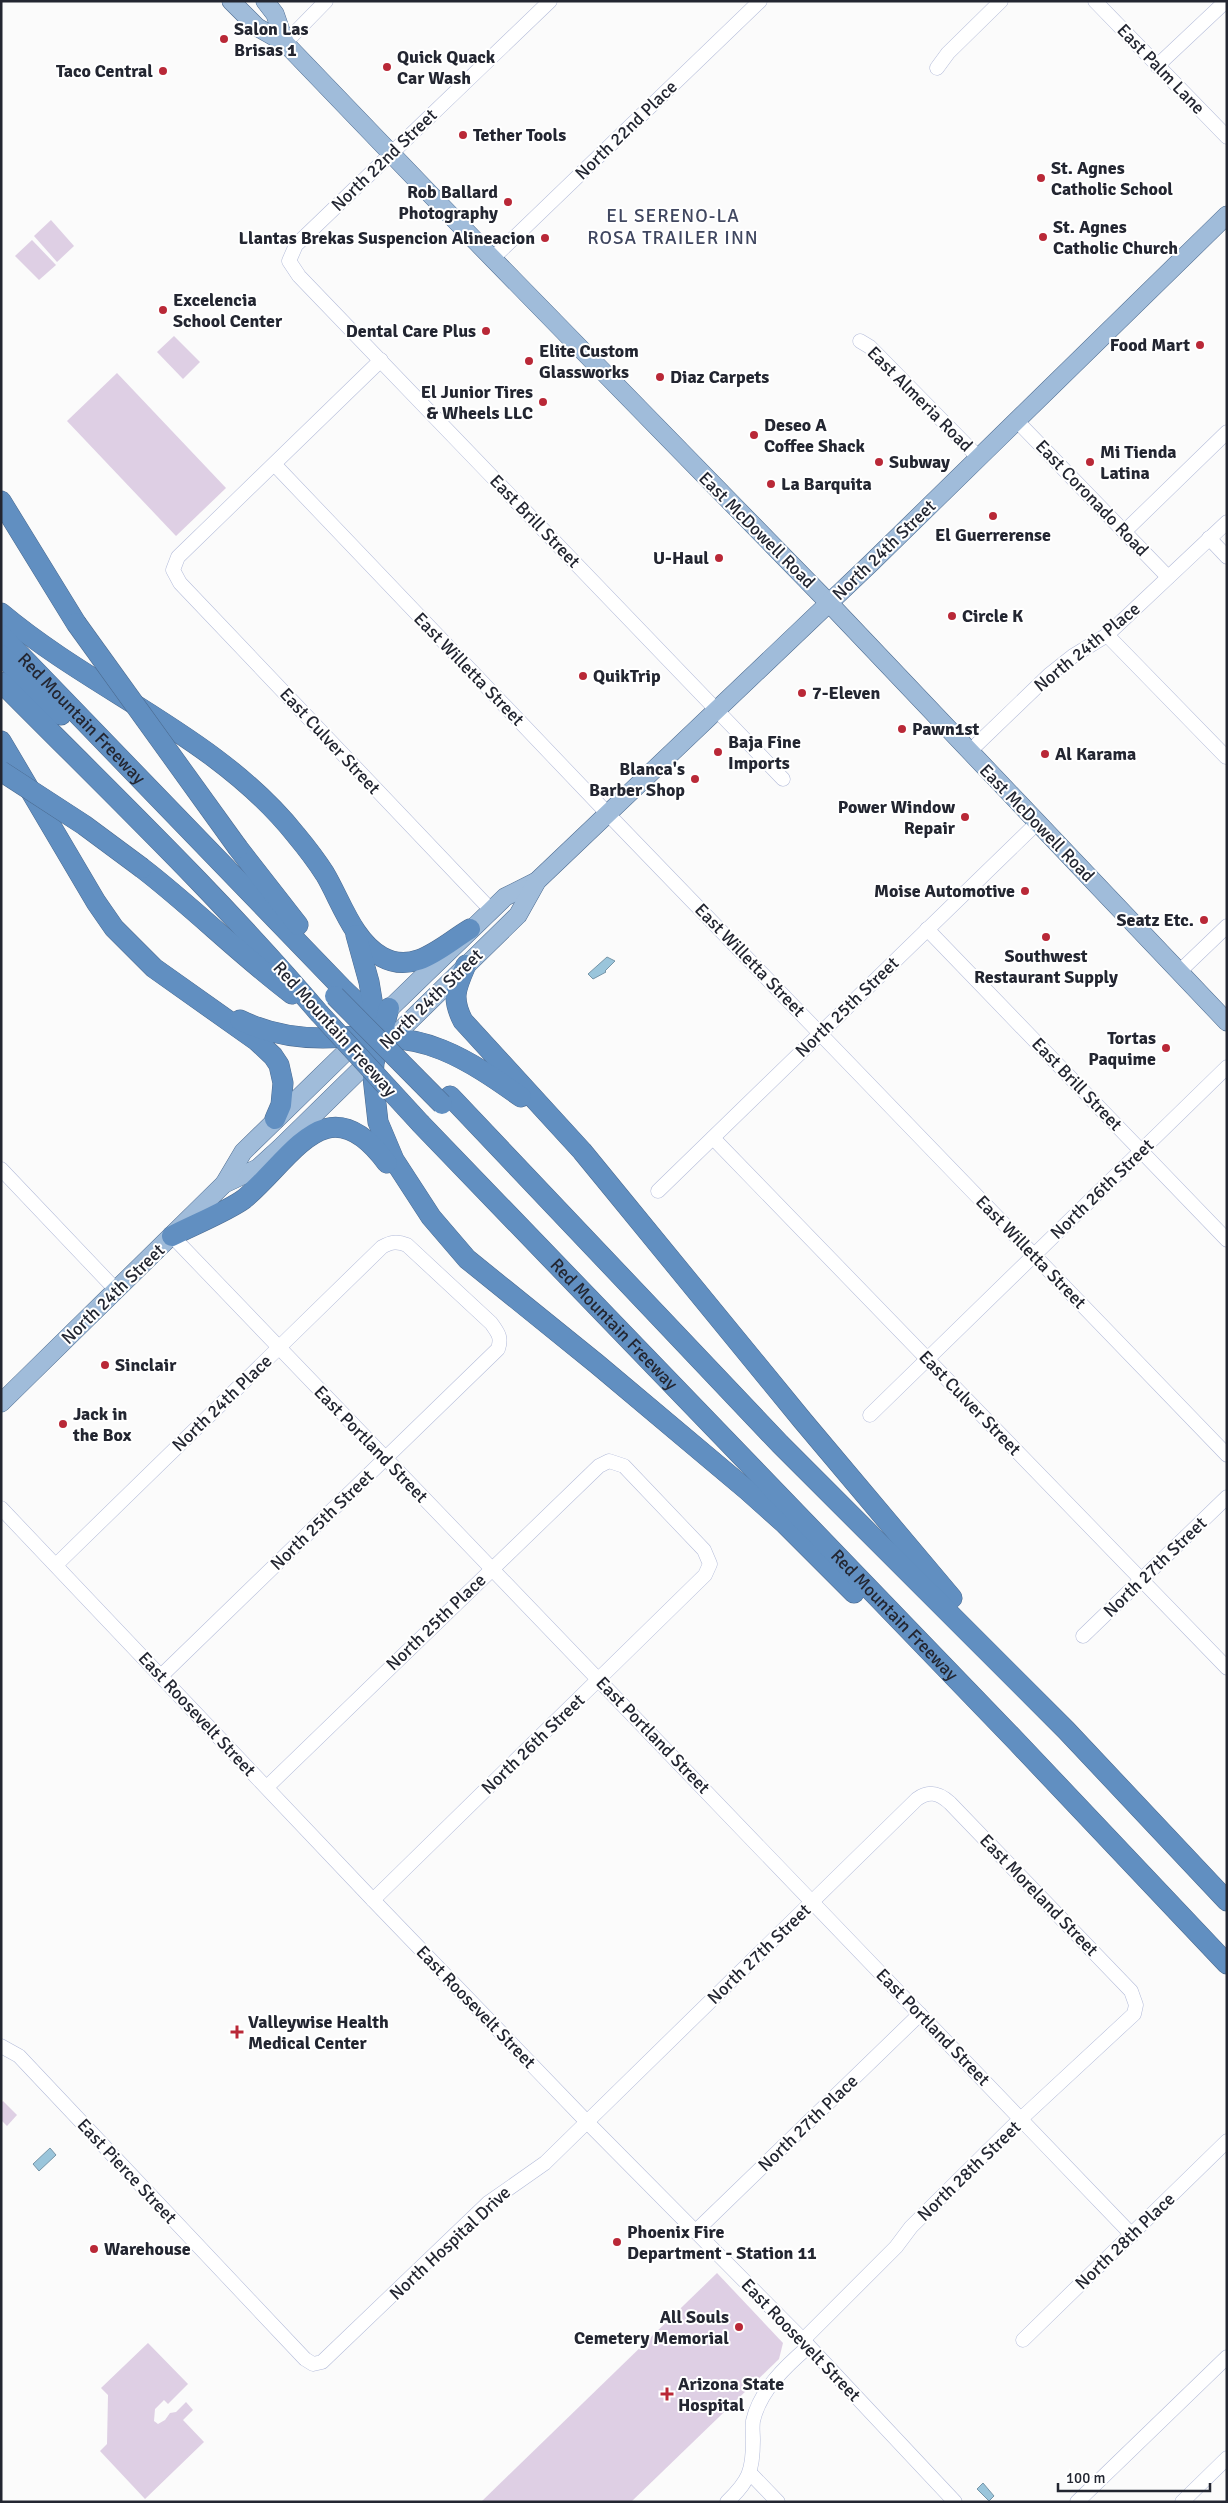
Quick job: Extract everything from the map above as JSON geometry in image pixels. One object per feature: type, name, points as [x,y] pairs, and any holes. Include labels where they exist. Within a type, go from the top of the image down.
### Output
[{"type":"highway","points":[[1,501],[76,623]]},
{"type":"highway","points":[[1,520],[238,848],[302,930],[341,988]]},
{"type":"highway","points":[[1,613],[63,659],[213,756],[232,771],[294,832],[324,874],[354,926],[374,951],[382,957],[399,962],[429,957],[445,944],[470,929]]},
{"type":"highway","name":"Red Mountain Freeway","points":[[1,634],[341,988],[377,1034],[446,1100],[504,1151],[552,1205],[780,1444],[1066,1730],[1227,1901]]},
{"type":"highway","points":[[1,655],[341,988],[446,1100]]},
{"type":"highway","points":[[1,667],[123,802]]},
{"type":"highway","name":"Red Mountain Freeway","points":[[1,682],[123,802],[276,963],[420,1124],[1016,1742],[1227,1964]]},
{"type":"highway","points":[[1,741],[96,902],[114,928],[154,968],[257,1041],[273,1056],[279,1065],[284,1083],[281,1105],[275,1119]]},
{"type":"highway","points":[[1,771],[84,825],[142,868],[182,899],[266,975],[319,1013]]},
{"type":"highway","points":[[1,782],[80,832],[142,868]]},
{"type":"highway","points":[[354,926],[369,982],[377,1034],[373,1077],[378,1122],[394,1160],[431,1217]]},
{"type":"highway","points":[[466,965],[455,998],[457,1010],[463,1021],[602,1174],[935,1578],[1000,1648],[1066,1730]]},
{"type":"highway","points":[[196,998],[247,1023],[280,1034],[327,1039],[377,1034],[410,1040],[450,1052],[488,1073],[552,1118]]},
{"type":"highway","points":[[172,1236],[242,1200],[312,1134],[326,1129],[338,1128],[360,1134],[467,1259],[664,1419],[785,1524],[992,1729],[1016,1742]]},
{"type":"main road","name":"East McDowell Road","points":[[231,1],[256,27],[285,42],[390,154],[829,603],[1227,1022]]},
{"type":"main road","name":"East McDowell Road","points":[[265,1],[275,14],[285,42]]},
{"type":"main road","name":"North 24th Street","points":[[1,1403],[224,1184],[243,1152],[275,1119],[377,1034],[466,965],[518,914],[537,881],[829,603],[1227,215]]},
{"type":"main road","name":"North 24th Street","points":[[224,1184],[258,1168],[470,929],[505,897],[537,881]]},
{"type":"street","points":[[285,42],[326,1]]},
{"type":"street","name":"North 22nd Street","points":[[289,262],[296,246],[550,1]]},
{"type":"street","name":"North 22nd Place","points":[[492,259],[760,1]]},
{"type":"street","points":[[938,68],[948,53],[1001,1]]},
{"type":"street","name":"East Palm Lane","points":[[1095,1],[1227,137]]},
{"type":"street","points":[[1158,66],[1226,1]]},
{"type":"street","name":"East Brill Street","points":[[289,262],[299,276],[783,779]]},
{"type":"street","name":"East Almeria Road","points":[[860,341],[870,347],[978,457]]},
{"type":"street","points":[[275,464],[381,360]]},
{"type":"street","name":"East Coronado Road","points":[[1016,420],[1168,577]]},
{"type":"street","points":[[1124,532],[1227,432]]},
{"type":"street","name":"East Culver Street","points":[[275,464],[178,558],[173,570],[175,576],[490,910]]},
{"type":"street","name":"East Willetta Street","points":[[275,464],[608,814],[1227,1455]]},
{"type":"street","name":"North 24th Place","points":[[969,752],[1049,675],[1107,635],[1227,522]]},
{"type":"street","points":[[1209,538],[1227,557]]},
{"type":"street","points":[[1107,635],[1226,757]]},
{"type":"street","name":"North 25th Street","points":[[658,1191],[1037,823]]},
{"type":"street","points":[[1179,972],[1227,926]]},
{"type":"street","name":"East Brill Street","points":[[927,929],[1227,1240]]},
{"type":"street","name":"North 26th Street","points":[[870,1415],[1227,1067]]},
{"type":"street","name":"East Culver Street","points":[[713,1138],[1227,1668]]},
{"type":"street","points":[[1,1169],[117,1291]]},
{"type":"street","name":"East Portland Street","points":[[172,1236],[1132,2235]]},
{"type":"street","name":"North 24th Place","points":[[56,1565],[390,1242],[399,1242],[407,1245],[491,1323],[501,1342]]},
{"type":"street","name":"North 25th Street","points":[[161,1676],[498,1349],[501,1342]]},
{"type":"street","name":"North 25th Place","points":[[266,1787],[599,1466],[609,1461],[624,1466],[704,1550],[710,1564]]},
{"type":"street","name":"North 27th Street","points":[[1084,1636],[1227,1497]]},
{"type":"street","name":"East Roosevelt Street","points":[[1,1508],[373,1900],[587,2122],[696,2231],[955,2502]]},
{"type":"street","name":"North 26th Street","points":[[373,1900],[705,1575],[710,1564]]},
{"type":"street","name":"North 27th Street","points":[[587,2122],[917,1799],[924,1794],[933,1793]]},
{"type":"street","name":"East Moreland Street","points":[[933,1793],[950,1803],[1118,1977],[1131,1991],[1136,2005]]},
{"type":"street","name":"North 28th Street","points":[[727,2502],[744,2484],[750,2473],[753,2461],[754,2421],[766,2392],[775,2378],[896,2247],[911,2227],[1012,2128],[1022,2121],[1134,2014],[1136,2005]]},
{"type":"street","name":"North 27th Place","points":[[696,2231],[920,2014]]},
{"type":"street","name":"East Pierce Street","points":[[1,2046],[19,2056],[292,2346],[313,2364]]},
{"type":"street","name":"North Hospital Drive","points":[[313,2364],[322,2362],[498,2194],[546,2163],[587,2122]]},
{"type":"street","name":"North 28th Place","points":[[1023,2340],[1227,2142]]},
{"type":"street","points":[[1077,2502],[1227,2357]]},
{"type":"street","points":[[1182,2502],[1227,2458]]},
{"type":"street","points":[[750,2473],[778,2502]]},
{"type":"shaded area","points":[[51,220],[74,246],[57,262],[34,236]]},
{"type":"shaded area","points":[[32,240],[56,265],[39,280],[15,256]]},
{"type":"shaded area","points":[[174,336],[200,362],[183,379],[157,352]]},
{"type":"shaded area","points":[[117,373],[226,488],[176,536],[67,421]]},
{"type":"shaded area","points":[[3,2101],[17,2115],[7,2126],[1,2120],[1,2103]]},
{"type":"shaded area","name":"Arizona State Hospital","points":[[717,2273],[783,2343],[779,2359],[631,2502],[481,2502]]},
{"type":"shaded area","points":[[148,2343],[188,2384],[168,2404],[164,2400],[155,2409],[154,2421],[158,2424],[165,2420],[170,2413],[176,2412],[186,2402],[193,2410],[183,2420],[204,2442],[145,2499],[100,2451],[107,2444],[108,2395],[101,2388]]},
{"type":"water","points":[[607,957],[615,961],[606,972],[593,979],[588,974]]},
{"type":"water","points":[[50,2148],[56,2155],[39,2171],[33,2164]]},
{"type":"water","points":[[983,2483],[994,2496],[989,2501],[977,2489]]},
{"type":"place","name":"Salon Las Brisas 1","points":[[224,39]]},
{"type":"place","name":"Quick Quack Car Wash","points":[[387,67]]},
{"type":"place","name":"Taco Central","points":[[163,71]]},
{"type":"place","name":"Tether Tools","points":[[463,135]]},
{"type":"place","name":"St. Agnes Catholic School","points":[[1041,178]]},
{"type":"place","name":"Rob Ballard Photography","points":[[508,202]]},
{"type":"place","name":"St. Agnes Catholic Church","points":[[1043,237]]},
{"type":"place","name":"Llantas Brekas Suspencion Alineacion","points":[[545,238]]},
{"type":"place","name":"Excelencia School Center","points":[[163,310]]},
{"type":"place","name":"Dental Care Plus","points":[[486,331]]},
{"type":"place","name":"Food Mart","points":[[1200,345]]},
{"type":"place","name":"Elite Custom Glassworks","points":[[529,361]]},
{"type":"place","name":"Diaz Carpets","points":[[660,377]]},
{"type":"place","name":"El Junior Tires & Wheels LLC","points":[[543,402]]},
{"type":"place","name":"Deseo A Coffee Shack","points":[[754,435]]},
{"type":"place","name":"Subway","points":[[879,462]]},
{"type":"place","name":"Mi Tienda Latina","points":[[1090,462]]},
{"type":"place","name":"La Barquita","points":[[771,484]]},
{"type":"place","name":"El Guerrerense","points":[[993,516]]},
{"type":"place","name":"U-Haul","points":[[719,558]]},
{"type":"place","name":"Circle K","points":[[952,616]]},
{"type":"place","name":"QuikTrip","points":[[583,676]]},
{"type":"place","name":"7-Eleven","points":[[802,693]]},
{"type":"place","name":"Pawn1st","points":[[902,729]]},
{"type":"place","name":"Baja Fine Imports","points":[[718,752]]},
{"type":"place","name":"Al Karama","points":[[1045,754]]},
{"type":"place","name":"Blanca's Barber Shop","points":[[695,779]]},
{"type":"place","name":"Power Window Repair","points":[[965,817]]},
{"type":"place","name":"Moise Automotive","points":[[1025,891]]},
{"type":"place","name":"Seatz Etc.","points":[[1204,920]]},
{"type":"place","name":"Southwest Restaurant Supply","points":[[1046,937]]},
{"type":"place","name":"Tortas Paquime","points":[[1166,1048]]},
{"type":"place","name":"Sinclair","points":[[105,1365]]},
{"type":"place","name":"Jack in the Box","points":[[63,1424]]},
{"type":"place","name":"Valleywise Health Medical Center","points":[[237,2032]]},
{"type":"place","name":"Phoenix Fire Department - Station 11","points":[[617,2242]]},
{"type":"place","name":"Warehouse","points":[[94,2249]]},
{"type":"place","name":"All Souls Cemetery Memorial","points":[[739,2327]]},
{"type":"place","name":"Arizona State Hospital","points":[[667,2394]]},
{"type":"district","name":"EL SERENO-LA ROSA TRAILER INN","points":[[673,227]]}]
